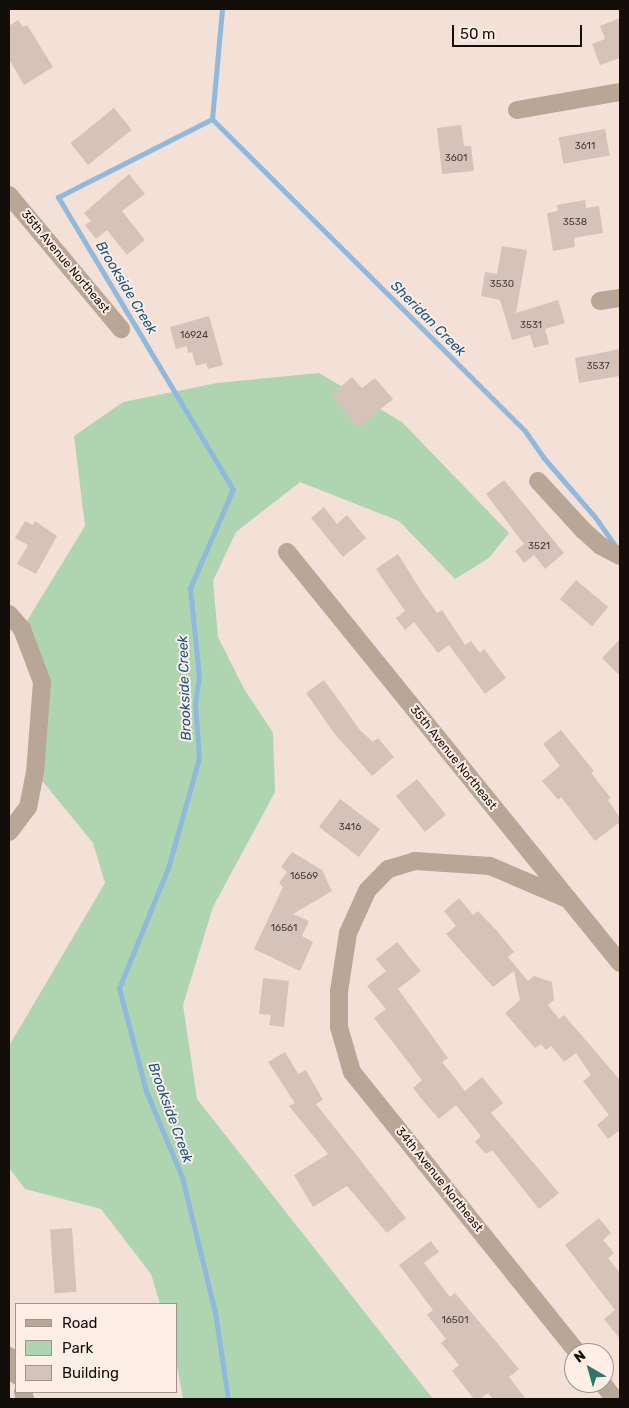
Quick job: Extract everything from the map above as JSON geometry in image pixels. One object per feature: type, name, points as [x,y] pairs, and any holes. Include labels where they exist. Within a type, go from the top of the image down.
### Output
[{"type":"street","points":[[517,110],[620,92]]},
{"type":"street","name":"35th Avenue Northeast","points":[[9,195],[121,329]]},
{"type":"street","points":[[600,301],[620,298]]},
{"type":"street","points":[[538,481],[583,530],[601,546],[620,556]]},
{"type":"street","name":"35th Avenue Northeast","points":[[287,552],[565,898],[620,963]]},
{"type":"street","points":[[9,614],[22,629],[42,682],[35,772],[28,807],[9,832]]},
{"type":"street","name":"34th Avenue Northeast","points":[[565,898],[490,866],[415,861],[388,869],[367,891],[348,933],[339,991],[339,1027],[352,1072],[570,1343]]},
{"type":"street","points":[[9,1356],[15,1372]]},
{"type":"green space","points":[[319,373],[402,422],[509,533],[489,558],[455,579],[399,521],[300,482],[236,532],[213,581],[218,637],[243,687],[273,733],[275,792],[213,907],[183,1005],[197,1099],[433,1399],[183,1399],[178,1371],[178,1303],[160,1303],[151,1274],[101,1209],[25,1189],[9,1168],[9,1046],[105,883],[93,843],[35,772],[42,682],[22,629],[85,526],[74,436],[123,402],[217,383]]},
{"type":"building","points":[[620,18],[620,58],[600,65],[592,44],[605,39],[600,26]]},
{"type":"building","points":[[18,20],[23,27],[27,25],[53,67],[24,85],[9,59],[9,26]]},
{"type":"building","points":[[114,108],[132,130],[88,165],[70,143]]},
{"type":"building","points":[[461,125],[464,146],[471,146],[474,171],[442,174],[437,128]]},
{"type":"building","points":[[605,129],[610,156],[563,164],[559,137]]},
{"type":"building","points":[[129,174],[145,194],[122,211],[145,240],[127,255],[107,230],[96,239],[85,225],[91,221],[84,213]]},
{"type":"building","points":[[585,200],[586,208],[599,206],[603,233],[574,238],[575,247],[553,251],[547,213],[558,211],[557,205]]},
{"type":"building","points":[[502,246],[527,250],[516,313],[558,300],[565,323],[545,329],[549,344],[534,348],[530,335],[512,340],[500,300],[481,296],[485,272],[497,274]]},
{"type":"building","points":[[209,316],[223,365],[208,369],[206,363],[196,366],[192,352],[188,353],[187,346],[176,349],[170,327]]},
{"type":"building","points":[[620,349],[620,376],[579,383],[575,358]]},
{"type":"building","points":[[352,377],[362,388],[375,378],[393,399],[358,428],[331,395]]},
{"type":"building","points":[[504,480],[564,553],[545,569],[534,555],[524,563],[515,551],[524,544],[486,494]]},
{"type":"building","points":[[324,507],[337,524],[347,515],[366,538],[343,557],[311,518]]},
{"type":"building","points":[[25,521],[33,525],[35,521],[57,536],[36,574],[17,564],[28,545],[15,538]]},
{"type":"building","points":[[398,554],[437,613],[442,610],[465,645],[471,641],[480,653],[484,649],[506,678],[485,694],[449,645],[438,653],[414,622],[405,630],[396,618],[405,611],[376,569]]},
{"type":"building","points":[[576,580],[608,607],[592,626],[560,599]]},
{"type":"building","points":[[620,639],[620,676],[602,658]]},
{"type":"building","points":[[324,680],[360,730],[373,742],[378,738],[394,757],[372,776],[334,733],[306,693]]},
{"type":"building","points":[[561,730],[594,771],[591,773],[611,798],[608,800],[620,818],[620,822],[595,841],[561,797],[558,800],[542,781],[560,766],[543,744]]},
{"type":"building","points":[[417,779],[446,815],[425,832],[396,796]]},
{"type":"building","points":[[340,799],[380,829],[359,857],[319,827]]},
{"type":"building","points":[[292,852],[322,870],[332,891],[293,914],[309,921],[302,936],[313,942],[300,971],[254,949],[283,887],[279,883],[287,872],[281,867]]},
{"type":"building","points":[[459,898],[473,915],[478,911],[497,931],[514,952],[508,957],[528,981],[534,976],[552,982],[554,1000],[548,1005],[559,1019],[564,1015],[620,1080],[620,1130],[608,1139],[597,1125],[609,1115],[583,1081],[591,1075],[576,1053],[564,1062],[551,1046],[546,1050],[541,1044],[535,1048],[505,1013],[520,1000],[514,971],[493,987],[446,934],[456,926],[444,911]]},
{"type":"building","points":[[397,942],[421,971],[398,989],[448,1058],[442,1062],[465,1091],[482,1077],[503,1103],[491,1113],[559,1193],[539,1209],[492,1150],[486,1154],[475,1142],[481,1136],[456,1105],[439,1119],[425,1103],[413,1088],[422,1080],[374,1018],[386,1009],[367,986],[386,971],[376,959]]},
{"type":"building","points":[[263,978],[289,981],[284,1027],[269,1025],[271,1015],[259,1014]]},
{"type":"building","points":[[285,1052],[298,1074],[306,1070],[323,1100],[316,1104],[406,1218],[387,1233],[347,1186],[313,1207],[294,1175],[328,1154],[289,1106],[295,1103],[268,1062]]},
{"type":"building","points":[[599,1218],[611,1233],[603,1240],[614,1253],[608,1258],[620,1273],[620,1339],[604,1319],[615,1310],[565,1245]]},
{"type":"building","points":[[72,1228],[76,1292],[55,1293],[50,1230]]},
{"type":"building","points":[[431,1241],[439,1252],[424,1263],[450,1297],[455,1293],[519,1369],[509,1377],[526,1399],[493,1399],[488,1393],[480,1399],[474,1399],[452,1371],[459,1365],[441,1343],[446,1339],[427,1315],[433,1310],[399,1265]]},
{"type":"waterway","name":"Brookside Creek","points":[[222,9],[212,119],[58,197],[233,489],[190,588],[199,676],[195,703],[199,758],[168,868],[119,988],[146,1091],[182,1177],[215,1312],[228,1399]]},
{"type":"waterway","name":"Sheridan Creek","points":[[212,119],[525,431],[543,457],[595,517],[615,546]]}]
